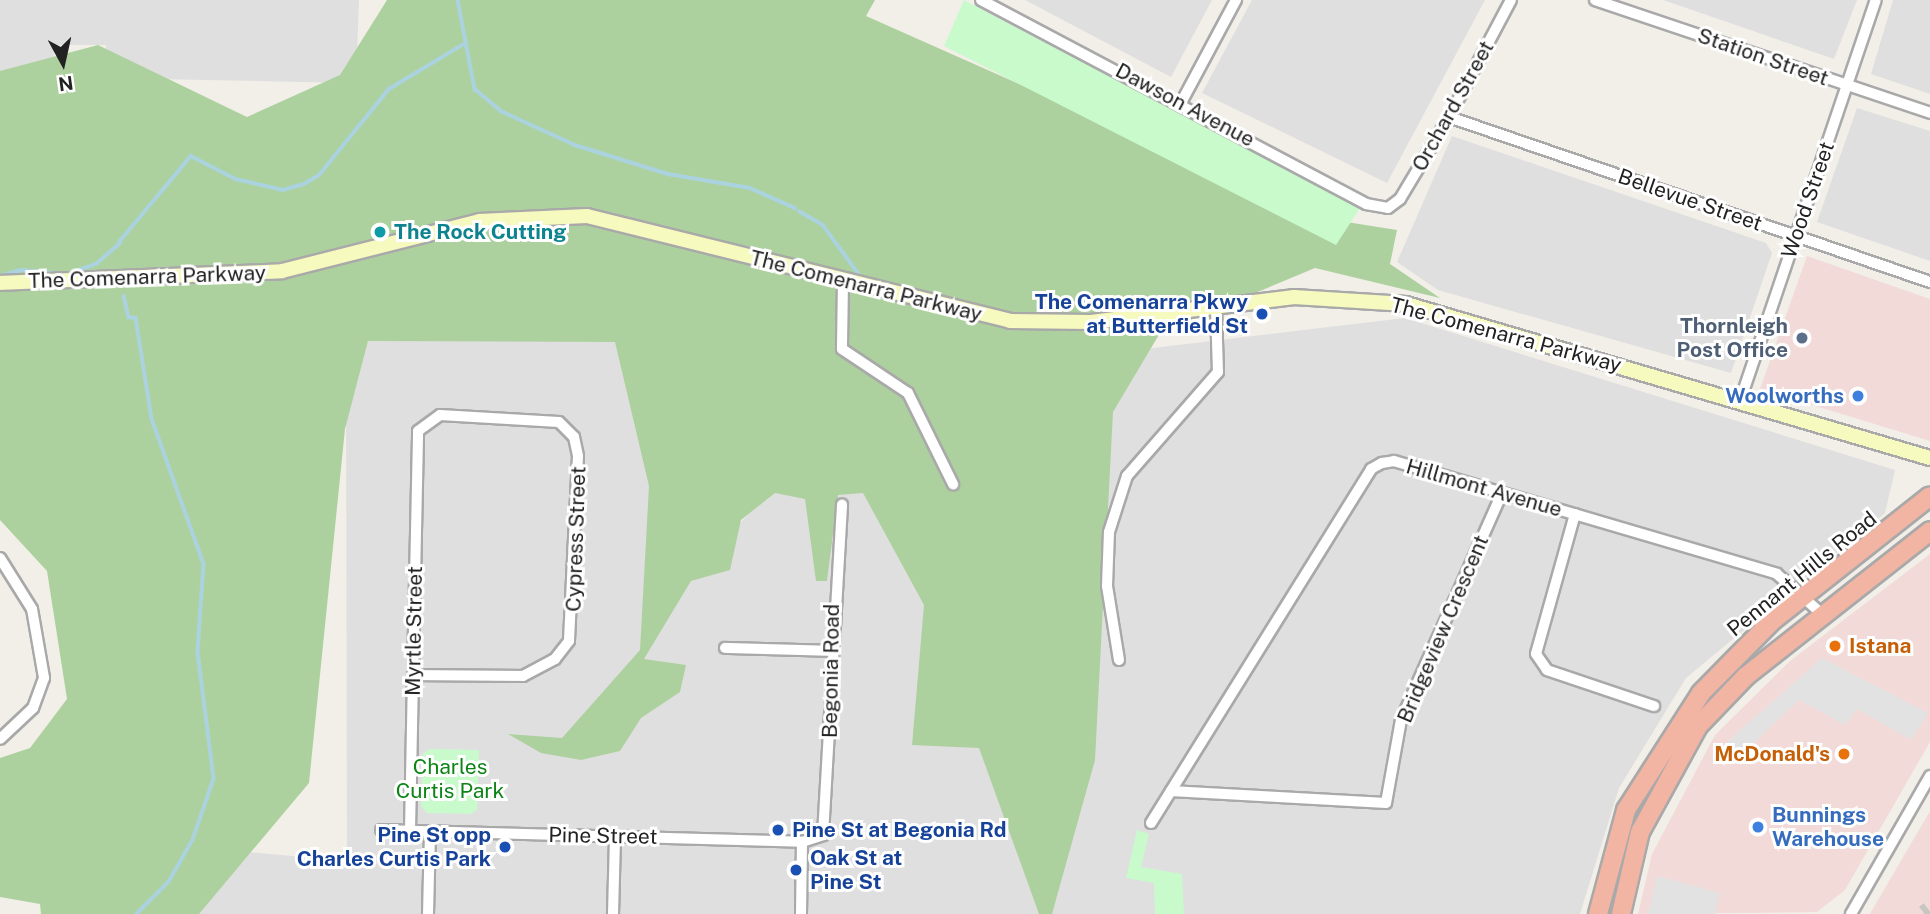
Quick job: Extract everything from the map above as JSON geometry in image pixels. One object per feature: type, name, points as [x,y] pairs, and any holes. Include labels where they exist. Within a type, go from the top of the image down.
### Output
[{"type":"highway","name":"Pennant Hills Road","points":[[1598,914],[1626,810],[1660,747],[1743,648],[1930,496]]},
{"type":"highway","name":"Pennant Hills Road","points":[[1621,914],[1640,832],[1678,753],[1746,676],[1930,531]]},
{"type":"main road","name":"The Comenarra Parkway","points":[[0,283],[282,271],[449,227],[531,215],[618,221],[843,282],[1010,321],[1091,322],[1333,296],[1406,304],[1930,458]]},
{"type":"street","name":"Dawson Avenue","points":[[981,0],[1182,101],[1366,204],[1388,208]]},
{"type":"street","points":[[1182,101],[1236,0]]},
{"type":"street","name":"Orchard Street","points":[[1388,208],[1400,199],[1449,117],[1511,0]]},
{"type":"street","name":"Station Street","points":[[1595,0],[1930,113]]},
{"type":"street","name":"Wood Street","points":[[1740,401],[1876,0]]},
{"type":"street","name":"Bellevue Street","points":[[1449,117],[1930,282]]},
{"type":"street","points":[[843,282],[842,349],[908,393],[953,484]]},
{"type":"street","points":[[1119,660],[1107,586],[1109,532],[1127,476],[1218,372],[1216,307]]},
{"type":"street","name":"Cypress Street","points":[[413,675],[523,676],[562,650],[575,618],[578,456],[568,429],[548,419],[432,416],[418,430]]},
{"type":"street","name":"Myrtle Street","points":[[410,831],[418,430]]},
{"type":"street","name":"Hillmont Avenue","points":[[1151,823],[1371,469],[1395,461],[1777,574],[1807,596],[1823,615]]},
{"type":"street","name":"Bridgeview Crescent","points":[[1171,790],[1386,803],[1401,720],[1502,493]]},
{"type":"street","name":"Begonia Road","points":[[823,835],[831,651],[842,505]]},
{"type":"street","points":[[1575,514],[1536,654],[1547,670],[1654,705]]},
{"type":"street","points":[[0,558],[32,609],[44,678],[33,708],[0,739]]},
{"type":"street","points":[[725,648],[831,651]]},
{"type":"street","points":[[1851,914],[1930,776]]},
{"type":"street","name":"Pine Street","points":[[381,830],[802,842],[823,835]]},
{"type":"street","points":[[428,914],[430,831]]},
{"type":"street","points":[[613,914],[615,836]]},
{"type":"street","points":[[801,914],[802,842]]},
{"type":"shaded area","points":[[0,0],[359,0],[356,83],[105,78],[106,45],[54,45],[51,247],[0,253]]},
{"type":"shaded area","points":[[1025,0],[1212,0],[1171,77]]},
{"type":"shaded area","points":[[1252,0],[1485,0],[1387,183],[1202,93]]},
{"type":"shaded area","points":[[1663,0],[1857,0],[1834,59]]},
{"type":"shaded area","points":[[1893,0],[1930,0],[1930,94],[1871,74]]},
{"type":"shaded area","points":[[1857,108],[1930,131],[1930,261],[1817,222]]},
{"type":"shaded area","points":[[1452,136],[1766,243],[1772,253],[1731,373],[1438,290],[1397,262]]},
{"type":"shaded area","points":[[1807,256],[1930,299],[1930,441],[1760,389]]},
{"type":"shaded area","points":[[1405,318],[1895,470],[1885,513],[1686,678],[1619,788],[1580,914],[154,914],[227,850],[347,861],[346,387],[365,340],[626,335],[673,524],[647,619],[772,490],[1103,354]]},
{"type":"shaded area","points":[[1930,554],[1930,742],[1845,890],[1817,912],[1638,914],[1652,854],[1715,735],[1790,661]]},
{"type":"shaded area","points":[[1822,658],[1928,713],[1911,740],[1857,709],[1845,725],[1799,700],[1743,753],[1727,742]]},
{"type":"shaded area","points":[[1930,811],[1930,914],[1870,914],[1871,912]]},
{"type":"shaded area","points":[[1657,876],[1720,893],[1715,914],[1648,914]]},
{"type":"green space","points":[[387,0],[875,0],[866,16],[1321,218],[1397,230],[1390,264],[1440,298],[1315,268],[1160,333],[1113,412],[1095,760],[1052,914],[1039,914],[979,748],[912,745],[924,605],[863,493],[838,495],[827,581],[816,581],[805,499],[775,493],[741,520],[730,570],[691,581],[644,659],[686,665],[680,692],[641,718],[620,751],[581,760],[541,753],[508,734],[562,738],[640,650],[649,486],[615,342],[368,341],[345,429],[309,783],[199,914],[41,914],[40,904],[0,897],[0,758],[30,748],[67,699],[47,571],[0,520],[0,71],[98,45],[247,117],[340,75]]},
{"type":"green space","points":[[964,0],[1360,208],[1336,245],[944,46]]},
{"type":"green space","name":"Charles Curtis Park","points":[[430,749],[479,750],[477,810],[471,814],[427,813],[421,806],[423,753]]},
{"type":"green space","points":[[1137,830],[1149,834],[1141,867],[1182,874],[1184,914],[1155,914],[1154,883],[1126,878]]},
{"type":"waterway","points":[[458,0],[475,89],[501,111],[575,145],[668,174],[750,188],[795,208]]},
{"type":"waterway","points":[[119,242],[191,156],[236,179],[283,190],[304,184],[319,175],[389,89],[464,44]]},
{"type":"waterway","points":[[799,211],[823,225],[859,274]]},
{"type":"waterway","points":[[71,273],[96,264],[120,243]]},
{"type":"waterway","points":[[0,276],[21,270],[63,274]]},
{"type":"waterway","points":[[124,296],[129,317],[136,318],[152,419],[204,564],[198,652],[214,779],[193,840],[169,882],[137,914]]},
{"type":"tunnel","points":[[1925,914],[1930,910]]},
{"type":"place","name":"The Rock Cutting","points":[[380,232]]},
{"type":"place","name":"The Comenarra Pkwy at Butterfield St","points":[[1262,314]]},
{"type":"place","name":"Thornleigh Post Office","points":[[1802,338]]},
{"type":"place","name":"Woolworths","points":[[1858,396]]},
{"type":"place","name":"Istana","points":[[1835,646]]},
{"type":"place","name":"McDonald's","points":[[1844,754]]},
{"type":"place","name":"Bunnings Warehouse","points":[[1758,827]]},
{"type":"place","name":"Pine St at Begonia Rd","points":[[778,830]]},
{"type":"place","name":"Pine St opp Charles Curtis Park","points":[[505,847]]},
{"type":"place","name":"Oak St at Pine St","points":[[796,870]]}]
